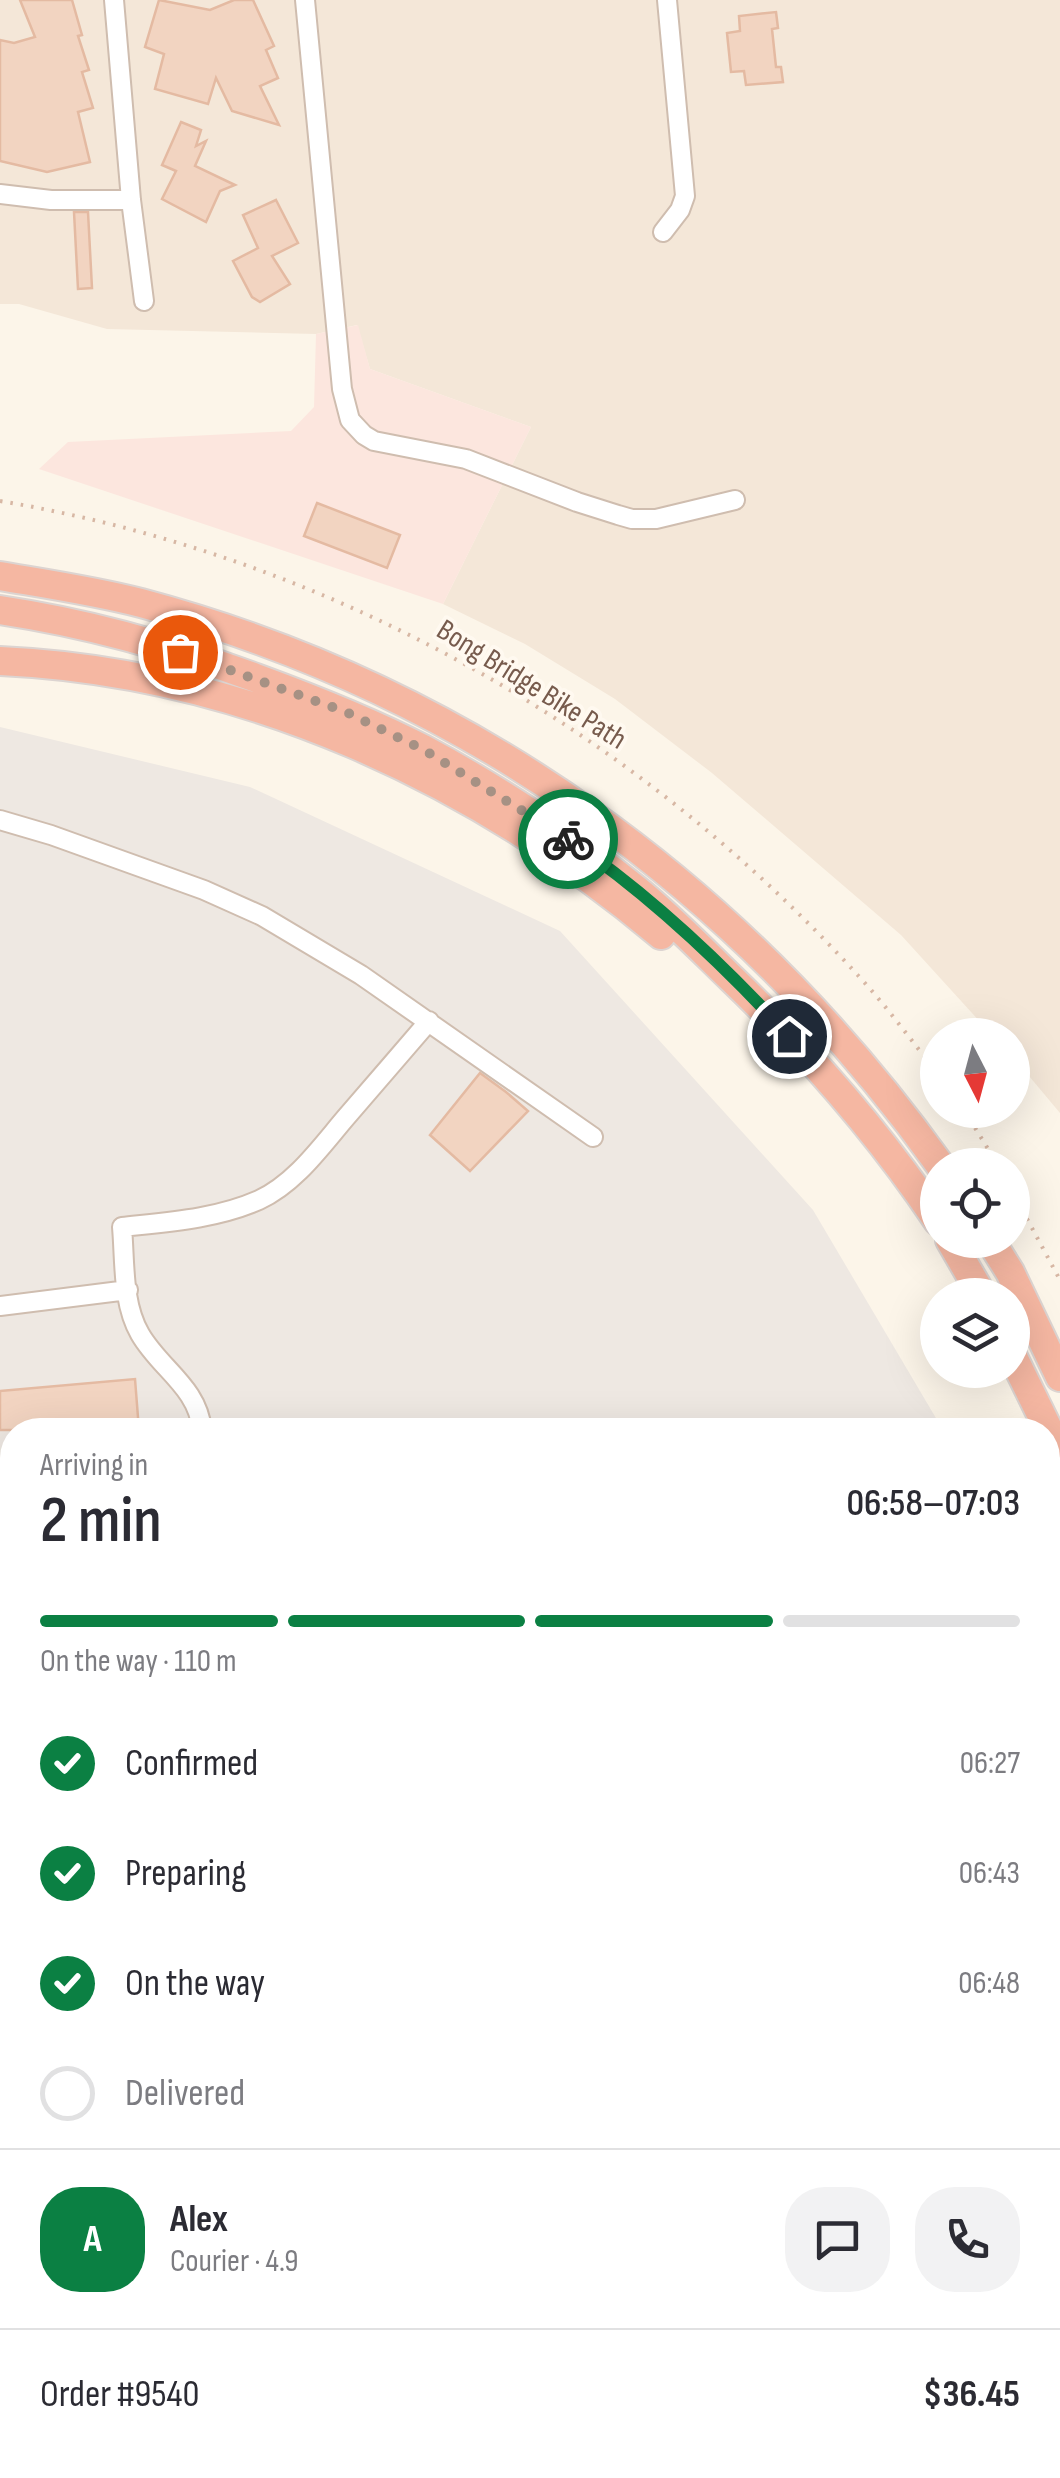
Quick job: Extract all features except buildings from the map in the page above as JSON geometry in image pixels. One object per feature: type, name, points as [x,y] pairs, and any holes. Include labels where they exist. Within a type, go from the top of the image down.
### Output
[{"type":"highway","points":[[0,576],[139,603],[288,650],[441,720],[510,760],[587,811],[722,918],[859,1060],[928,1148]]},
{"type":"highway","points":[[0,610],[63,621],[206,660],[346,712],[424,750],[572,842],[639,892],[768,1014],[880,1140],[920,1196]]},
{"type":"highway","points":[[0,661],[132,676],[203,692],[336,735],[408,768],[482,808],[557,856],[626,906],[687,958],[768,1014]]},
{"type":"highway","points":[[1001,1258],[1060,1377]]},
{"type":"highway","points":[[1028,1388],[1043,1418]]},
{"type":"street","points":[[114,0],[144,301]]},
{"type":"street","points":[[306,0],[342,390],[346,413],[355,427],[374,441],[466,459],[632,519],[656,519],[736,500]]},
{"type":"street","points":[[664,232],[685,196],[666,0]]},
{"type":"street","points":[[0,194],[51,200],[131,200]]},
{"type":"street","points":[[0,820],[204,890],[262,916],[332,956],[593,1137]]},
{"type":"street","points":[[199,1418],[190,1392],[141,1336],[132,1316],[122,1226],[222,1213],[261,1199],[285,1184],[429,1021]]},
{"type":"street","points":[[0,1306],[128,1290]]},
{"type":"path","name":"Bong Bridge Bike Path","points":[[0,501],[111,525],[271,574],[343,602],[516,692],[662,796],[766,884],[873,993],[920,1052]]},
{"type":"path","points":[[1030,1224],[1060,1280]]},
{"type":"shaded area","points":[[0,0],[1060,0],[1060,1113],[1030,1077],[1030,1018],[977,1018],[901,935],[712,773],[615,699],[525,644],[443,604],[531,427],[370,369],[357,325],[316,334],[107,329],[19,304],[0,304]]},
{"type":"shaded area","points":[[358,325],[370,369],[531,427],[443,604],[39,469],[68,442],[291,431],[314,407],[316,334]]},
{"type":"shaded area","points":[[0,727],[250,787],[560,931],[813,1210],[936,1418],[0,1418]]},
{"type":"way so far","points":[[180,652],[346,712],[424,750],[568,839]]},
{"type":"route","points":[[568,839],[639,892],[789,1036]]}]
